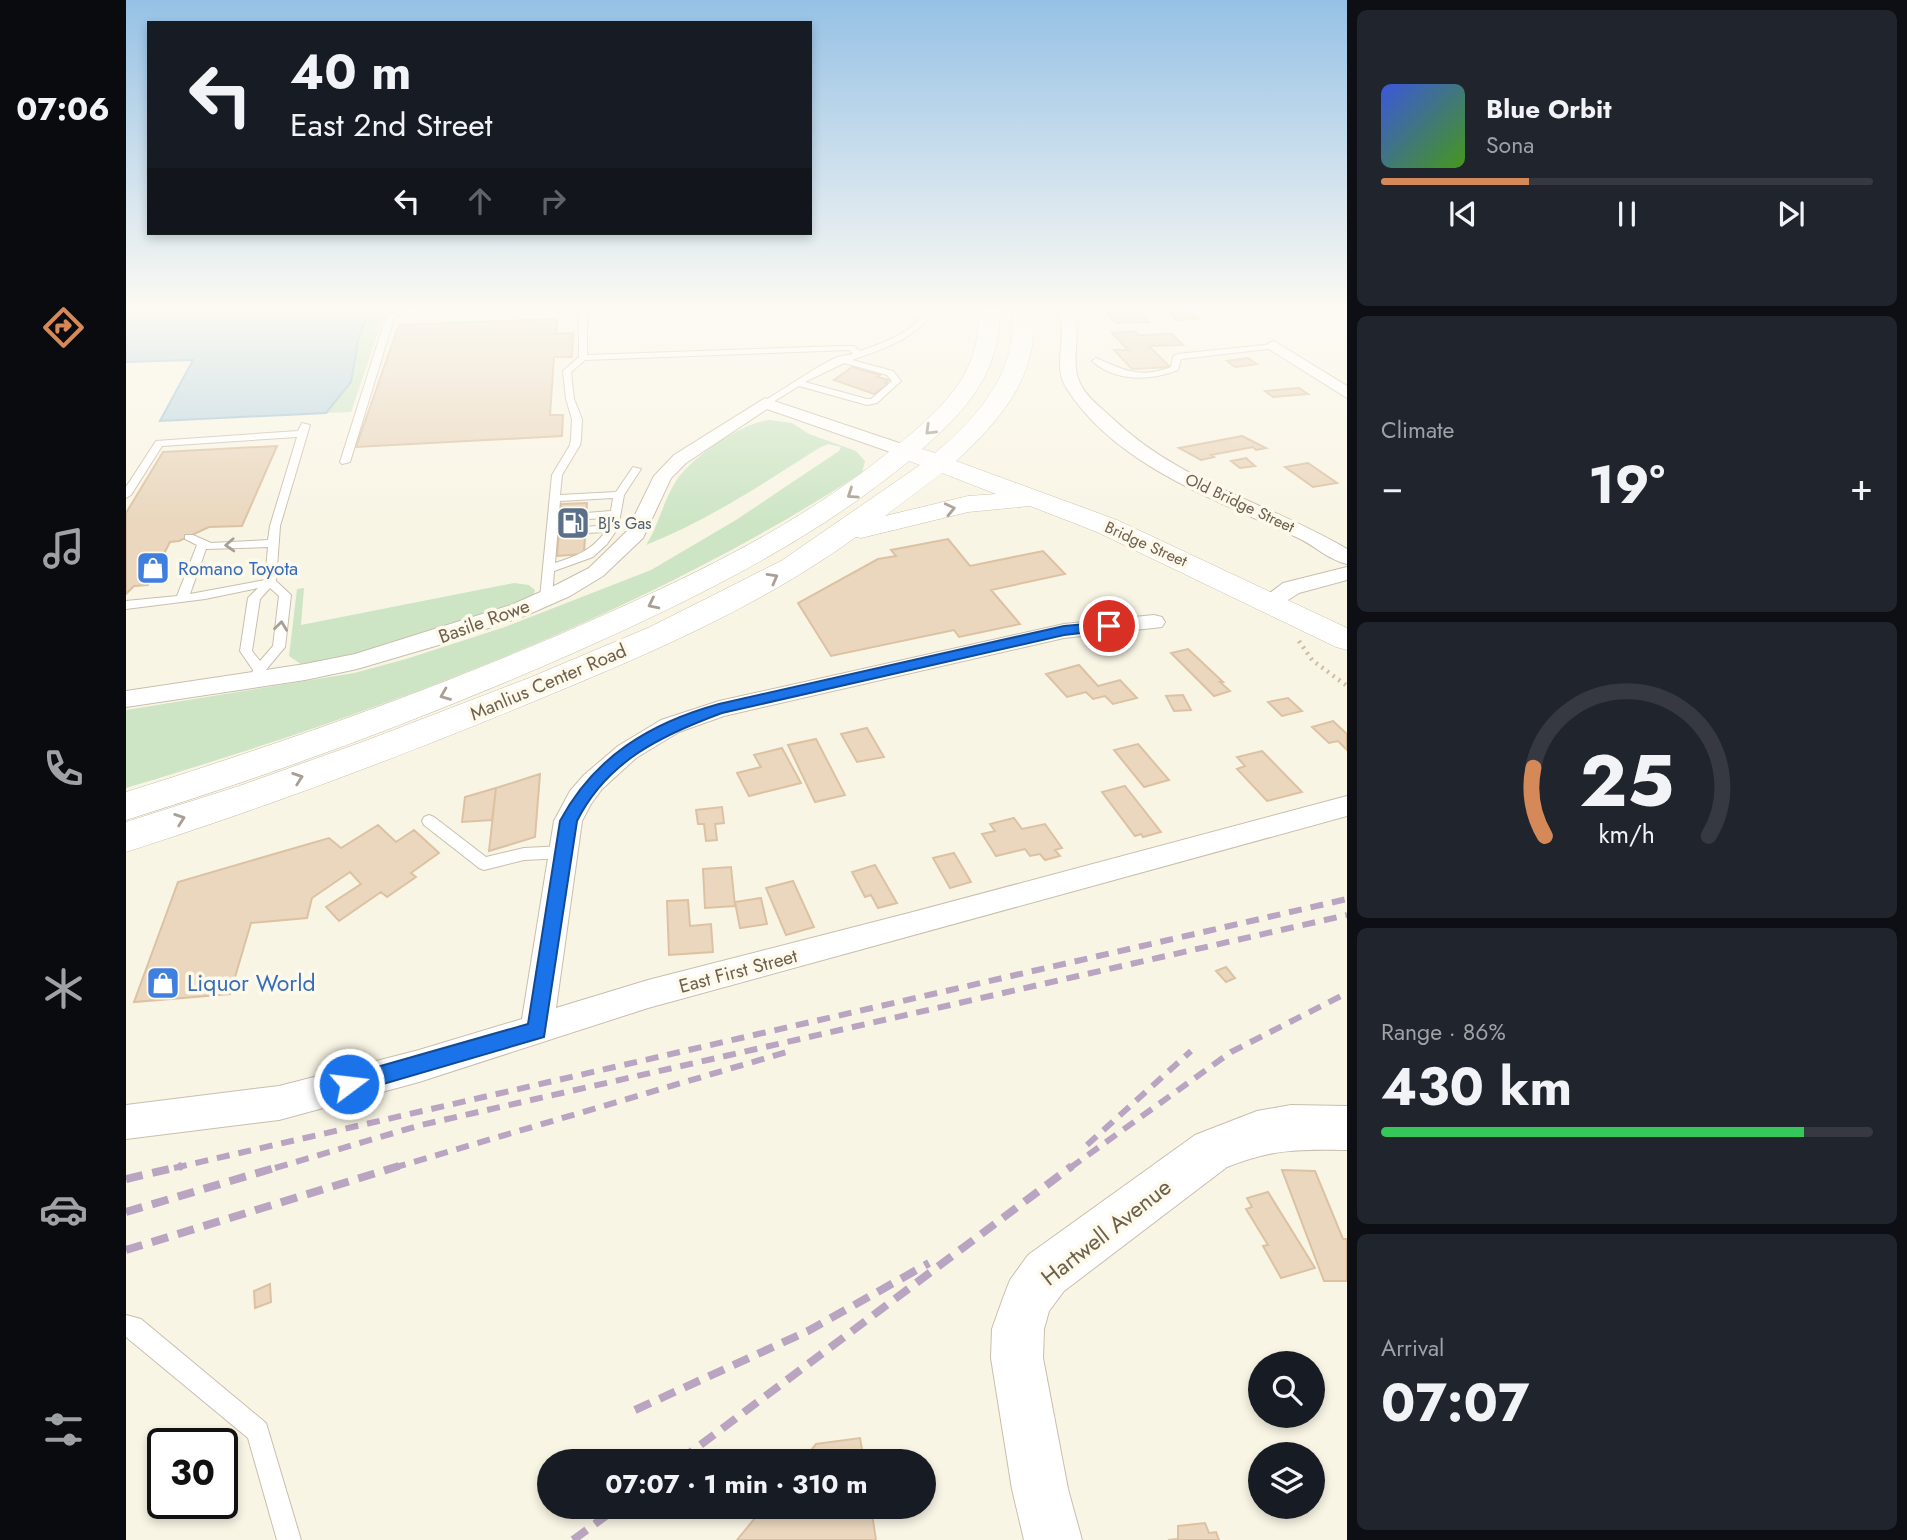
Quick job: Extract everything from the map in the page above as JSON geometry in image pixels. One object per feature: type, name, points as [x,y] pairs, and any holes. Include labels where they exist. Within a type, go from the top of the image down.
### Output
[{"type":"main road","points":[[905,451],[957,403],[973,378]]},
{"type":"main road","points":[[939,463],[969,435],[1006,390],[1011,378]]},
{"type":"main road","name":"Bridge Street","points":[[905,451],[1118,531],[1347,640]]},
{"type":"main road","name":"Manlius Center Road","points":[[126,806],[259,764],[410,709],[569,644],[765,548],[809,523],[872,480],[905,451]]},
{"type":"main road","name":"Manlius Center Road","points":[[126,836],[368,754],[584,669],[713,611],[782,573],[939,463]]},
{"type":"main road","points":[[836,537],[968,504],[1004,499],[1039,500]]},
{"type":"street","name":"Old Bridge Street","points":[[1070,378],[1086,403],[1114,430],[1156,461],[1195,485],[1307,534],[1347,558]]},
{"type":"street","points":[[1323,378],[1347,393]]},
{"type":"street","name":"Bridge Street","points":[[765,403],[905,451]]},
{"type":"street","name":"Basile Rowe","points":[[126,699],[258,675],[356,662],[435,639],[546,598],[596,572],[619,552],[636,534],[663,476],[680,459],[765,403]]},
{"type":"street","points":[[1269,601],[1291,587],[1347,573]]},
{"type":"street","points":[[537,1030],[568,821],[587,790],[626,752],[670,726],[748,701],[1038,636],[1154,622]]},
{"type":"street","name":"East First Street","points":[[126,1122],[279,1103],[537,1030],[648,995],[1347,806]]},
{"type":"street","name":"Hartwell Avenue","points":[[1053,1540],[1040,1489],[1017,1358],[1018,1328],[1028,1297],[1046,1273],[1211,1151],[1257,1133],[1291,1127],[1347,1128]]},
{"type":"lane","points":[[345,462],[371,378]]},
{"type":"lane","points":[[546,598],[548,569],[554,544],[557,475],[575,445],[578,419],[570,399],[568,378]]},
{"type":"lane","points":[[765,403],[806,378]]},
{"type":"lane","points":[[797,383],[867,402],[874,401],[897,381],[894,378]]},
{"type":"lane","points":[[126,495],[159,443],[193,446],[303,430],[275,526],[270,582],[254,598],[246,651],[258,675],[279,647],[285,595],[270,582]]},
{"type":"lane","points":[[548,569],[589,555],[603,542],[613,528],[618,495],[636,469]]},
{"type":"lane","points":[[555,498],[618,495]]},
{"type":"lane","points":[[586,516],[615,514]]},
{"type":"lane","points":[[586,530],[613,528]]},
{"type":"lane","points":[[189,537],[202,545],[273,543]]},
{"type":"lane","points":[[585,542],[603,542]]},
{"type":"lane","points":[[182,599],[202,545]]},
{"type":"lane","points":[[126,605],[182,599],[270,582]]},
{"type":"lane","points":[[429,821],[484,864],[524,854],[564,852]]},
{"type":"lane","points":[[126,1325],[133,1327],[258,1431],[289,1540]]},
{"type":"path","points":[[1311,622],[1299,641],[1301,648],[1347,686]]},
{"type":"green space","points":[[352,378],[363,378],[351,412],[326,413]]},
{"type":"green space","points":[[769,420],[792,423],[809,434],[856,451],[865,461],[862,473],[776,525],[597,617],[412,693],[317,727],[126,788],[126,710],[354,673],[505,627],[651,570],[736,520],[839,451],[841,447],[828,444],[819,448],[713,513],[646,545],[676,481],[683,472],[731,434]]},
{"type":"green space","points":[[514,583],[529,585],[535,590],[532,601],[355,656],[302,665],[289,656],[297,589],[304,588],[301,625]]},
{"type":"water","points":[[183,378],[352,378],[326,413],[160,421]]},
{"type":"building","points":[[380,378],[553,378],[550,415],[563,415],[562,436],[356,447]]},
{"type":"building","points":[[880,378],[889,380],[885,383],[888,384],[874,394],[834,380]]},
{"type":"building","points":[[1299,388],[1308,394],[1273,397],[1265,391]]},
{"type":"building","points":[[1242,436],[1266,448],[1256,450],[1253,447],[1211,455],[1214,457],[1201,460],[1179,448]]},
{"type":"building","points":[[277,446],[242,526],[209,527],[179,541],[170,542],[148,585],[134,586],[126,594],[126,513],[163,452]]},
{"type":"building","points":[[1246,458],[1255,466],[1240,468],[1231,461]]},
{"type":"building","points":[[1308,463],[1337,483],[1313,487],[1285,467]]},
{"type":"building","name":"BJ's Gas","points":[[587,503],[584,554],[557,556],[561,504]]},
{"type":"building","points":[[948,539],[970,566],[1043,551],[1065,574],[991,590],[1020,624],[959,637],[954,630],[831,656],[798,603],[878,559],[896,556],[891,550]]},
{"type":"building","points":[[1188,649],[1230,691],[1214,696],[1171,653]]},
{"type":"building","points":[[1079,665],[1098,686],[1120,680],[1137,698],[1113,704],[1105,696],[1093,699],[1086,692],[1067,697],[1046,674]]},
{"type":"building","points":[[1183,695],[1191,710],[1174,711],[1166,696]]},
{"type":"building","points":[[1288,698],[1302,711],[1282,716],[1268,702]]},
{"type":"building","points":[[1333,721],[1347,734],[1347,750],[1338,741],[1329,743],[1312,727]]},
{"type":"building","points":[[867,728],[884,757],[857,762],[841,734]]},
{"type":"building","points":[[816,739],[845,795],[815,802],[788,745]]},
{"type":"building","points":[[1138,744],[1169,780],[1144,787],[1114,750]]},
{"type":"building","points":[[782,748],[801,783],[749,796],[737,773],[761,767],[754,755]]},
{"type":"building","points":[[1262,751],[1302,792],[1267,801],[1237,769],[1245,766],[1237,757]]},
{"type":"building","points":[[540,774],[535,837],[489,851],[496,788]]},
{"type":"building","points":[[1125,786],[1161,832],[1143,837],[1141,834],[1135,836],[1102,792]]},
{"type":"building","points":[[496,788],[492,820],[462,822],[465,797]]},
{"type":"building","points":[[722,807],[724,823],[715,824],[717,840],[706,841],[704,824],[698,824],[696,810]]},
{"type":"building","points":[[1014,818],[1022,829],[1045,824],[1062,848],[1055,850],[1060,856],[1045,860],[1040,854],[1030,856],[1025,849],[996,856],[982,834],[995,831],[990,824]]},
{"type":"building","points":[[378,825],[396,842],[414,830],[439,853],[411,873],[416,877],[387,897],[381,892],[339,921],[326,907],[361,884],[350,872],[312,898],[307,918],[251,923],[230,994],[134,1002],[178,882],[329,838],[341,848]]},
{"type":"building","points":[[954,853],[971,882],[950,888],[933,858]]},
{"type":"building","points":[[875,865],[897,903],[878,908],[871,895],[865,897],[852,872]]},
{"type":"building","points":[[731,867],[735,906],[705,908],[703,869]]},
{"type":"building","points":[[793,881],[814,927],[786,935],[766,888]]},
{"type":"building","points":[[761,898],[767,924],[740,928],[735,902]]},
{"type":"building","points":[[688,900],[690,926],[711,924],[713,952],[669,955],[667,901]]},
{"type":"building","points":[[1226,967],[1235,978],[1226,982],[1216,971]]},
{"type":"building","points":[[1282,1170],[1315,1171],[1343,1239],[1347,1239],[1347,1281],[1324,1281]]},
{"type":"building","points":[[1268,1192],[1315,1268],[1281,1278],[1263,1246],[1268,1245],[1246,1209],[1252,1207],[1247,1198]]},
{"type":"building","points":[[270,1284],[271,1302],[255,1308],[254,1291]]},
{"type":"building","points":[[860,1438],[862,1449],[812,1449],[816,1444]]},
{"type":"building","points":[[754,1519],[873,1519],[876,1540],[737,1540]]},
{"type":"building","points":[[1205,1523],[1209,1533],[1216,1532],[1219,1540],[1168,1540],[1178,1539],[1178,1526]]},
{"type":"railway","points":[[174,1168],[1347,899]]},
{"type":"railway","points":[[275,1168],[421,1125],[1347,915]]},
{"type":"railway","points":[[1070,1168],[1231,1052],[1347,993]]},
{"type":"railway","points":[[393,1168],[790,1051]]},
{"type":"railway","points":[[1087,1145],[1191,1051]]},
{"type":"railway","points":[[126,1179],[182,1166]]},
{"type":"railway","points":[[126,1212],[281,1166]]},
{"type":"railway","points":[[126,1250],[399,1166]]},
{"type":"railway","points":[[695,1449],[1072,1166]]},
{"type":"railway","points":[[635,1410],[808,1331],[929,1263]]},
{"type":"railway","points":[[573,1540],[602,1519]]},
{"type":"place","name":"BJ's Gas","points":[[573,523]]},
{"type":"place","name":"Romano Toyota","points":[[153,568]]},
{"type":"place","name":"Liquor World","points":[[163,983]]},
{"type":"route","points":[[349,1084],[537,1030],[559,899],[568,821],[580,798],[593,782],[626,752],[670,726],[719,709],[842,679],[1064,631],[1109,626]]}]
